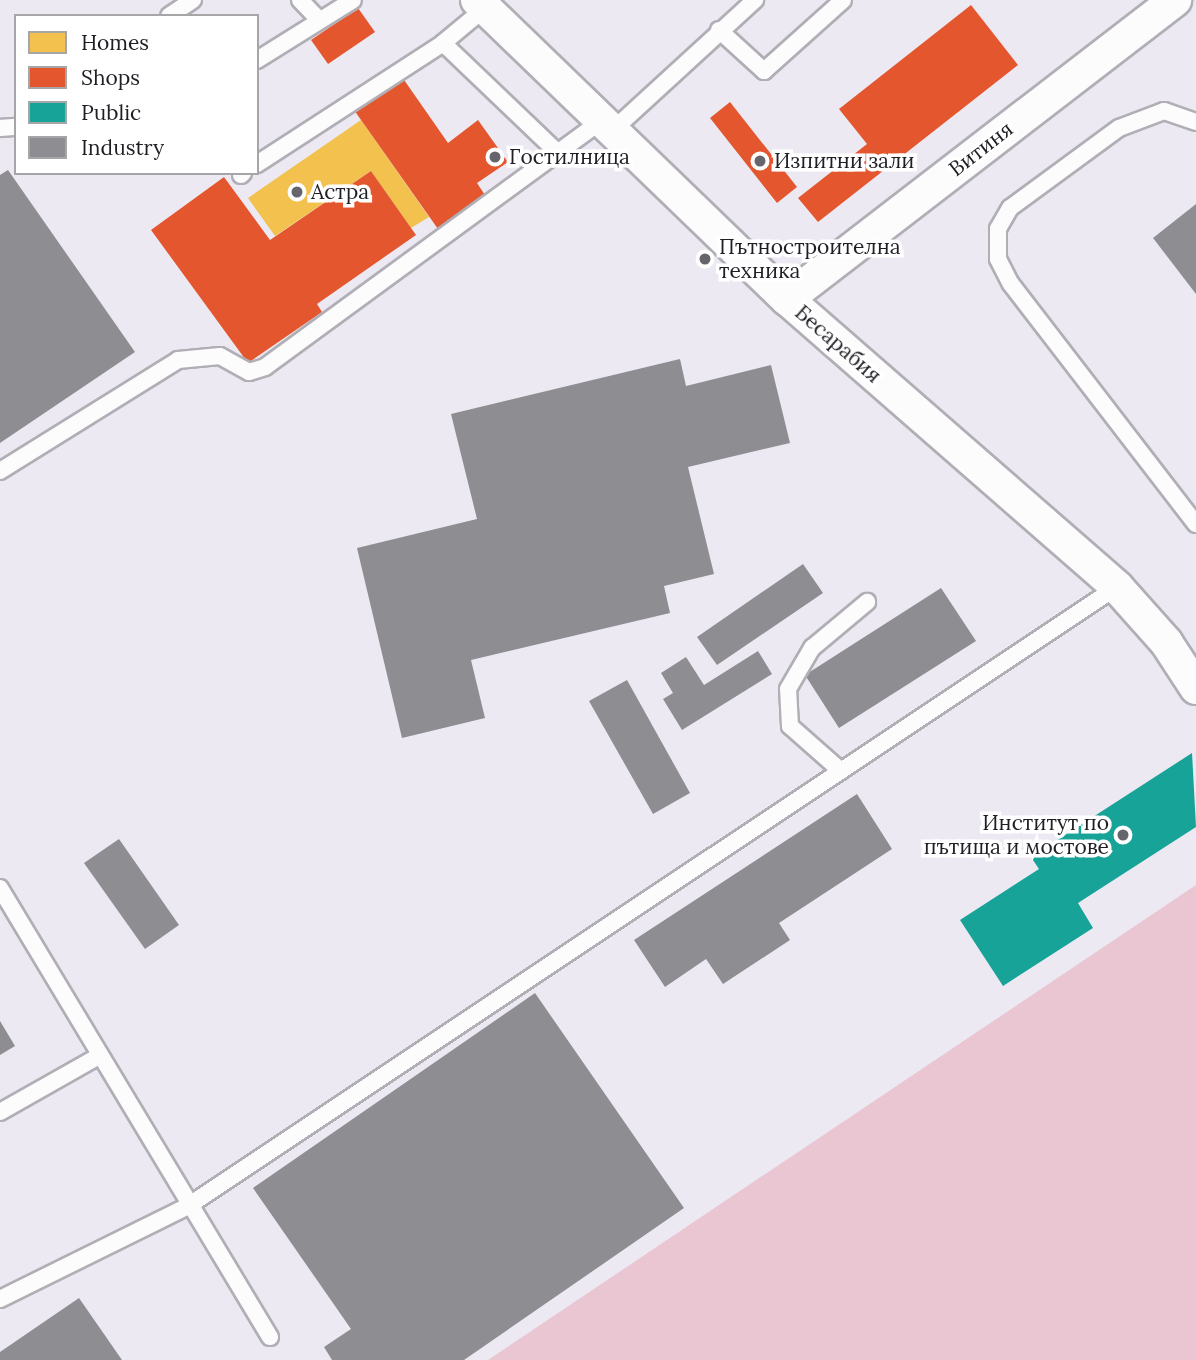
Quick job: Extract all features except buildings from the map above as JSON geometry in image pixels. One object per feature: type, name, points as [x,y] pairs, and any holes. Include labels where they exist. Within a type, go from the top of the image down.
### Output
[{"type":"street","name":"Витиня","points":[[787,299],[1175,0]]},
{"type":"street","name":"Бесарабия","points":[[481,4],[787,299],[1117,587],[1166,642],[1196,688]]},
{"type":"lane","points":[[172,14],[193,0]]},
{"type":"lane","points":[[300,0],[319,20]]},
{"type":"lane","points":[[259,59],[353,0]]},
{"type":"lane","points":[[0,471],[178,360],[220,356],[249,372],[265,367],[559,154],[608,125],[755,0]]},
{"type":"lane","points":[[719,30],[764,71],[843,0]]},
{"type":"lane","points":[[259,163],[443,43],[481,4]]},
{"type":"lane","points":[[443,43],[559,154]]},
{"type":"lane","points":[[1196,122],[1164,111],[1119,128],[1010,208],[998,229],[998,259],[1011,284],[1196,524]]},
{"type":"lane","points":[[0,1299],[188,1206],[1117,587]]},
{"type":"lane","points":[[841,771],[790,726],[788,689],[812,648],[867,602]]},
{"type":"lane","points":[[0,888],[188,1206],[270,1338]]},
{"type":"lane","points":[[0,1112],[99,1056]]},
{"type":"shaded area","points":[[1196,885],[1196,1360],[488,1360]]},
{"type":"place","name":"Гостилница","points":[[495,157]]},
{"type":"place","name":"Изпитни зали","points":[[760,161]]},
{"type":"place","name":"Астра","points":[[297,192]]},
{"type":"place","name":"Пътностроителна техника","points":[[705,259]]},
{"type":"place","name":"Институт по пътища и мостове","points":[[1123,835]]}]
